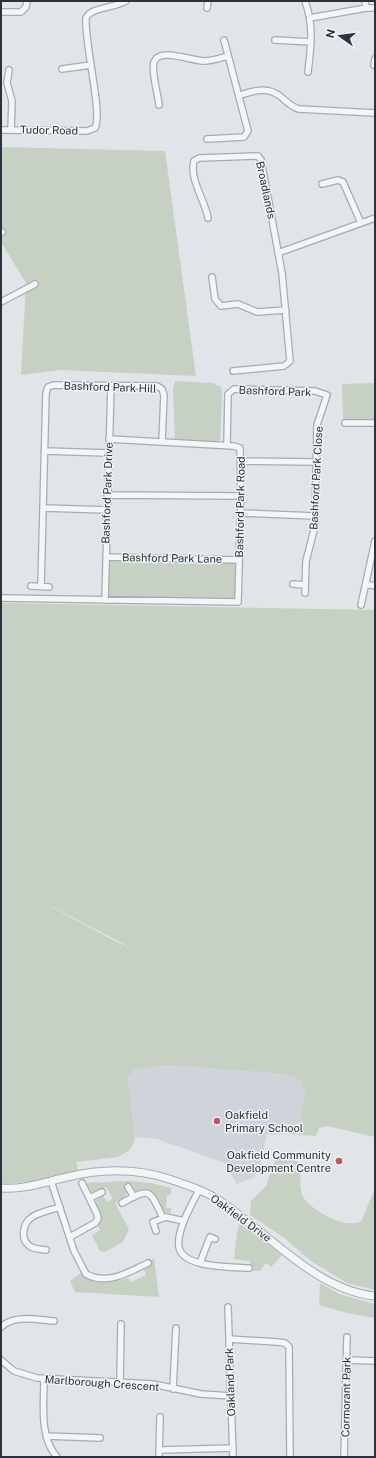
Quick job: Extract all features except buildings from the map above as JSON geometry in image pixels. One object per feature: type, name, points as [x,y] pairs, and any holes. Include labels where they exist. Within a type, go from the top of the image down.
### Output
[{"type":"street","points":[[1,12],[21,12],[26,7],[27,1]]},
{"type":"street","name":"Tudor Road","points":[[1,130],[83,131],[93,129],[98,123],[98,114],[86,22],[88,16],[94,11],[117,6],[126,1]]},
{"type":"street","points":[[207,8],[208,1]]},
{"type":"street","points":[[305,1],[310,18],[311,42],[308,72]]},
{"type":"street","points":[[365,1],[366,8]]},
{"type":"street","points":[[310,18],[366,8],[375,8]]},
{"type":"street","points":[[207,139],[241,138],[248,134],[240,95],[224,40]]},
{"type":"street","points":[[275,40],[311,42]]},
{"type":"street","points":[[159,105],[153,66],[156,57],[166,54],[202,61],[228,56]]},
{"type":"street","points":[[374,65],[375,59]]},
{"type":"street","points":[[62,69],[91,65]]},
{"type":"street","name":"Tudor Road","points":[[9,70],[7,83],[12,101],[11,130]]},
{"type":"street","points":[[240,95],[259,90],[268,90],[277,94],[294,107],[302,110],[375,113]]},
{"type":"street","name":"Broadlands","points":[[208,218],[206,206],[197,190],[193,167],[194,161],[199,158],[258,156],[261,160],[278,253],[286,310],[290,358],[289,364],[284,366],[233,371]]},
{"type":"street","points":[[322,184],[338,180],[343,182],[361,223]]},
{"type":"street","points":[[278,253],[375,218]]},
{"type":"street","points":[[212,277],[215,299],[221,306],[238,304],[257,312],[286,310]]},
{"type":"street","points":[[1,302],[35,284]]},
{"type":"street","name":"Bashford Park Hill","points":[[41,586],[46,393],[48,387],[54,384],[157,386],[162,389],[164,395],[162,441]]},
{"type":"street","name":"Bashford Park Drive","points":[[105,600],[111,386]]},
{"type":"street","name":"Bashford Park","points":[[227,445],[228,394],[234,389],[315,391],[327,395]]},
{"type":"street","name":"Bashford Park Close","points":[[305,593],[306,561],[315,526],[317,425],[327,395]]},
{"type":"street","points":[[345,423],[375,423]]},
{"type":"street","name":"Bashford Park Road","points":[[105,600],[238,602],[241,513],[242,461],[240,448],[227,445],[109,439]]},
{"type":"street","points":[[45,451],[108,453]]},
{"type":"street","points":[[242,461],[316,462]]},
{"type":"street","points":[[107,495],[241,496]]},
{"type":"street","points":[[44,508],[107,510]]},
{"type":"street","points":[[241,513],[315,516]]},
{"type":"street","points":[[361,605],[375,541]]},
{"type":"street","name":"Bashford Park Lane","points":[[106,557],[239,560]]},
{"type":"street","points":[[293,584],[305,585]]},
{"type":"street","points":[[366,584],[375,586]]},
{"type":"street","points":[[31,586],[49,587]]},
{"type":"street","points":[[1,598],[105,600]]},
{"type":"street","name":"Oakfield Drive","points":[[1,1188],[23,1187],[94,1172],[121,1171],[158,1176],[199,1190],[232,1210],[320,1277],[345,1290],[361,1295],[375,1296]]},
{"type":"street","points":[[51,1181],[80,1266],[85,1273],[101,1279],[111,1279],[126,1274],[148,1263]]},
{"type":"street","points":[[70,1237],[98,1220],[90,1198],[82,1184]]},
{"type":"street","points":[[128,1187],[134,1197]]},
{"type":"street","points":[[199,1190],[184,1221],[179,1239],[180,1250],[185,1257],[200,1263],[249,1268]]},
{"type":"street","points":[[90,1198],[102,1192]]},
{"type":"street","points":[[122,1203],[143,1192],[150,1194],[163,1218]]},
{"type":"street","points":[[46,1250],[34,1248],[28,1245],[24,1234],[28,1221],[36,1215],[60,1207]]},
{"type":"street","points":[[156,1231],[153,1222],[163,1218],[184,1221]]},
{"type":"street","points":[[200,1263],[213,1238],[204,1235]]},
{"type":"street","name":"Oakland Park","points":[[228,1307],[233,1457]]},
{"type":"street","points":[[1,1327],[5,1323],[16,1319],[54,1321]]},
{"type":"street","points":[[120,1382],[121,1324]]},
{"type":"street","points":[[173,1389],[176,1328]]},
{"type":"street","name":"Cormorant Park","points":[[344,1457],[347,1337]]},
{"type":"street","points":[[229,1339],[277,1342],[284,1343],[289,1347],[290,1457]]},
{"type":"street","name":"Marlborough Crescent","points":[[1,1360],[8,1367],[21,1375],[44,1379],[153,1384],[201,1394],[231,1396]]},
{"type":"street","points":[[346,1360],[375,1361]]},
{"type":"street","points":[[44,1379],[44,1418],[46,1436],[57,1457]]},
{"type":"street","points":[[159,1457],[160,1417]]},
{"type":"street","points":[[46,1436],[100,1438]]},
{"type":"street","points":[[160,1450],[233,1448]]},
{"type":"shaded area","name":"Oakfield Primary School","points":[[165,1065],[283,1074],[301,1080],[305,1092],[301,1116],[303,1126],[288,1131],[289,1134],[267,1135],[259,1170],[254,1177],[237,1184],[225,1163],[157,1139],[135,1137],[128,1077],[134,1070]]},
{"type":"green space","points":[[1,147],[165,151],[196,376],[60,370],[21,375],[26,283],[1,242]]},
{"type":"green space","points":[[175,381],[213,383],[221,387],[220,440],[215,442],[175,439],[173,389]]},
{"type":"green space","points":[[375,383],[375,420],[343,420],[342,384]]},
{"type":"green space","points":[[106,557],[239,560],[238,602],[105,600]]},
{"type":"green space","points":[[1,603],[375,610],[375,1137],[327,1126],[319,1128],[316,1136],[289,1134],[288,1130],[303,1126],[301,1116],[305,1092],[301,1080],[283,1074],[165,1065],[134,1070],[128,1077],[135,1139],[130,1150],[118,1157],[76,1162],[79,1173],[29,1182],[1,1184]],"holes":[[[51,906],[137,951],[111,939]]]},
{"type":"green space","points":[[283,1153],[296,1161],[299,1166],[301,1190],[306,1201],[322,1213],[335,1220],[346,1223],[361,1222],[375,1188],[375,1290],[347,1283],[311,1261],[283,1237],[250,1215],[251,1201],[266,1186],[277,1155]]},
{"type":"green space","points":[[129,1181],[151,1183],[171,1188],[171,1195],[167,1195],[166,1208],[171,1208],[171,1213],[164,1212],[152,1191],[145,1189],[135,1191],[130,1184],[125,1187],[127,1192],[125,1197],[115,1203],[129,1229],[123,1242],[105,1252],[100,1251],[92,1235],[100,1230],[98,1225],[101,1219],[95,1201],[103,1195],[107,1202],[113,1199],[106,1187],[93,1193],[89,1191],[85,1183]]},
{"type":"green space","points":[[240,1223],[282,1255],[271,1267],[266,1263],[260,1271],[250,1271],[250,1261],[234,1259],[237,1232]]},
{"type":"green space","points":[[154,1258],[159,1297],[75,1292],[70,1281],[81,1273],[98,1282],[110,1282],[128,1278],[131,1282],[146,1275],[144,1270],[150,1265],[149,1261]]},
{"type":"green space","points":[[320,1283],[339,1294],[375,1304],[375,1318],[347,1313],[319,1305]]},
{"type":"place","name":"Oakfield Primary School","points":[[217,1121]]},
{"type":"place","name":"Oakfield Community Development Centre","points":[[339,1161]]}]
